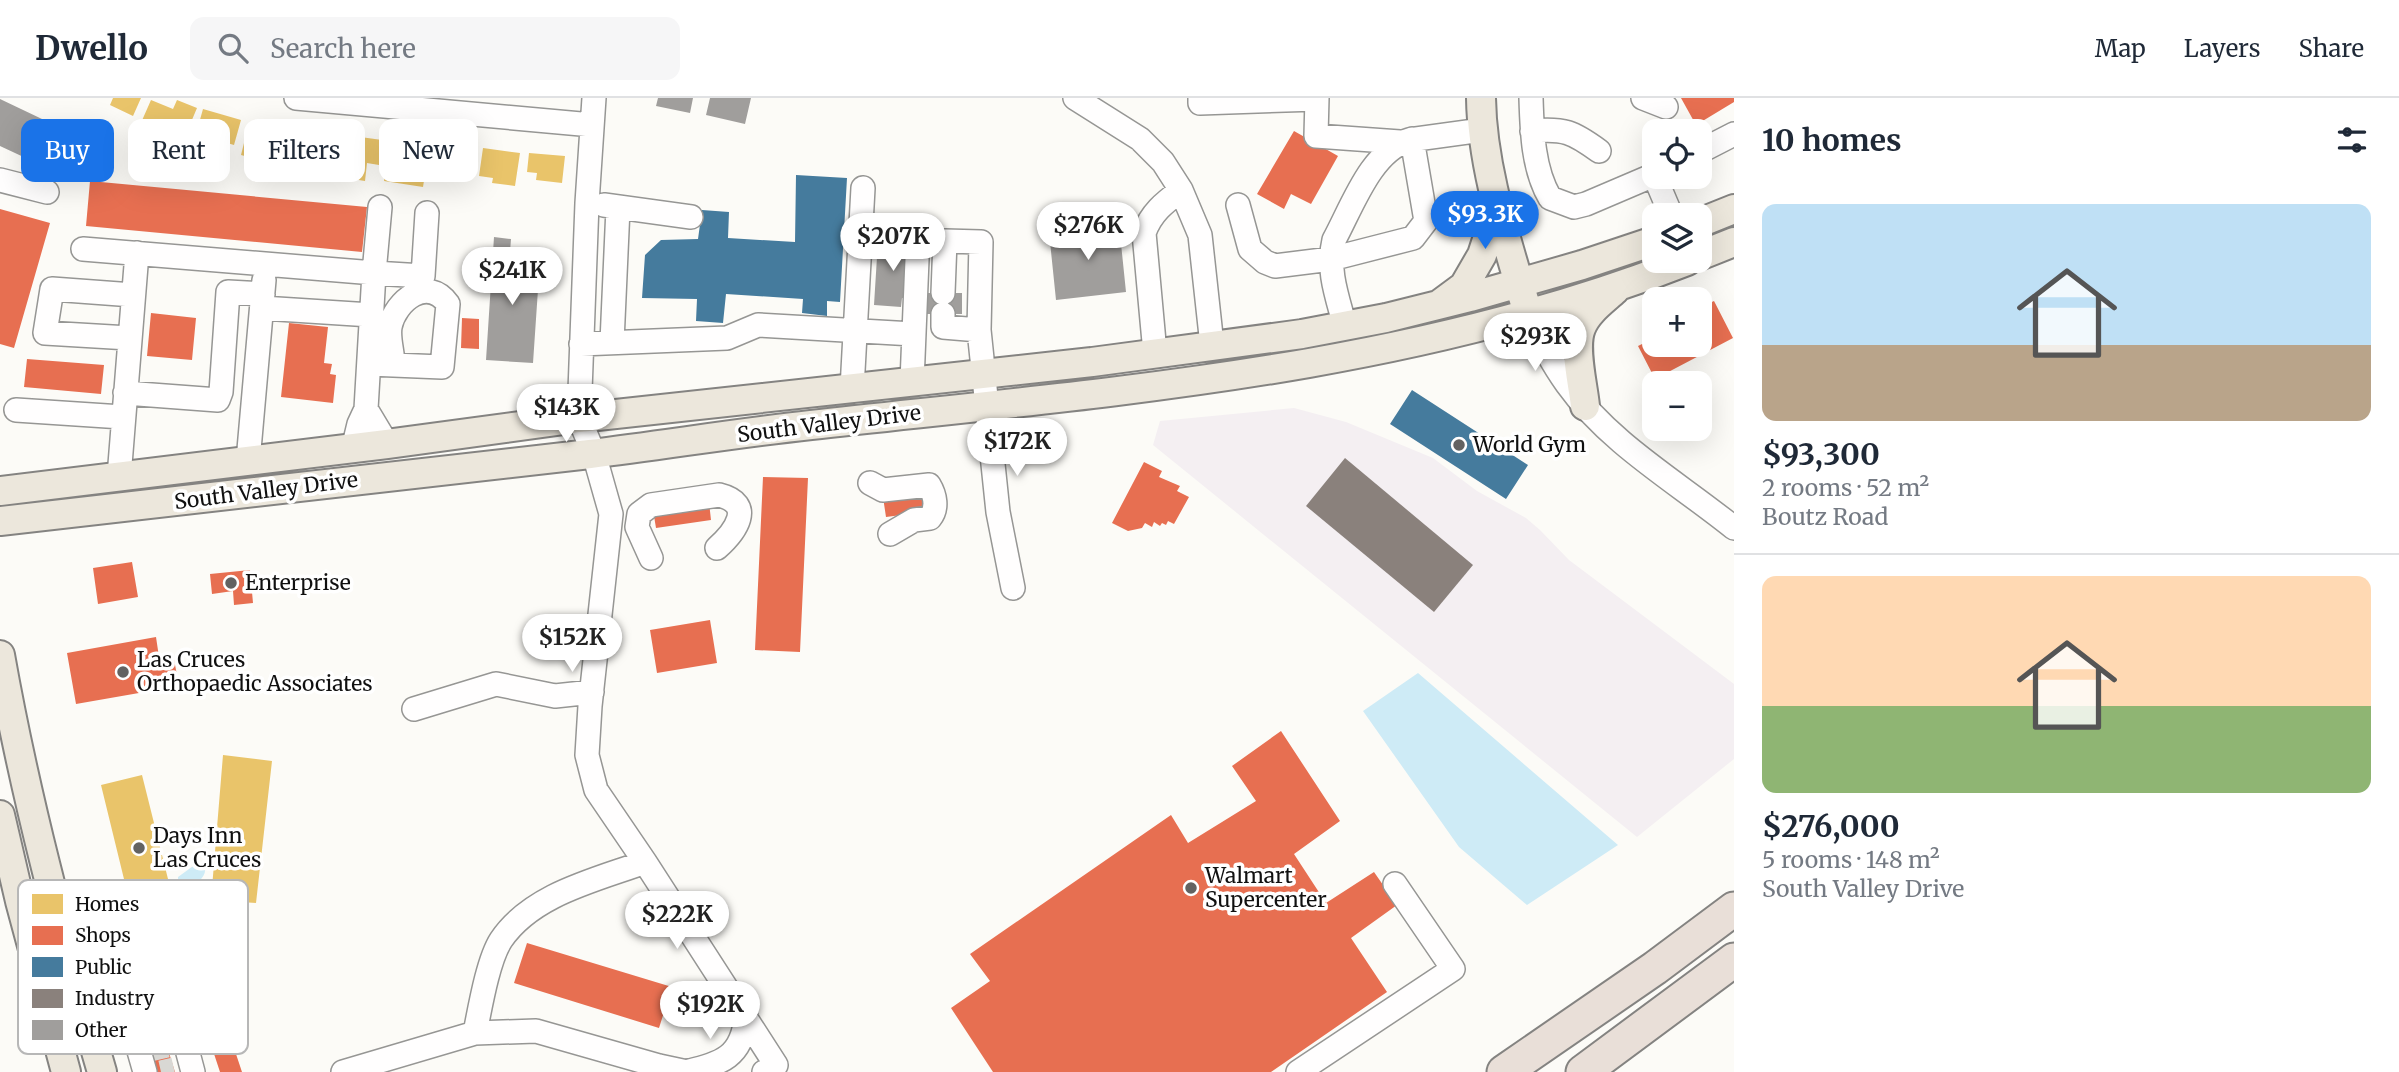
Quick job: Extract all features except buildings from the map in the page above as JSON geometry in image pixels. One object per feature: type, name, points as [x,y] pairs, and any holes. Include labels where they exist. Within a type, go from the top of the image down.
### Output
[{"type":"highway","points":[[1504,1072],[1655,968],[1734,909]]},
{"type":"highway","points":[[1583,1072],[1734,960]]},
{"type":"main road","points":[[1480,98],[1482,130],[1498,206],[1527,313]]},
{"type":"main road","points":[[1437,306],[1464,286],[1482,255],[1498,206]]},
{"type":"main road","points":[[1712,218],[1734,209]]},
{"type":"main road","points":[[1712,251],[1734,242]]},
{"type":"main road","name":"South Valley Drive","points":[[0,491],[353,449],[579,418],[1155,353],[1345,327],[1519,284],[1642,245]]},
{"type":"main road","name":"South Valley Drive","points":[[0,522],[594,454],[778,428],[1216,378],[1350,357],[1435,338],[1527,313],[1654,273]]},
{"type":"main road","points":[[1585,406],[1578,345],[1581,328],[1592,311],[1621,285]]},
{"type":"main road","points":[[0,655],[27,790],[49,880]]},
{"type":"main road","points":[[1,828],[18,893]]},
{"type":"main road","points":[[61,1054],[66,1072]]},
{"type":"main road","points":[[97,1054],[102,1072]]},
{"type":"street","points":[[296,98],[494,106],[592,125]]},
{"type":"street","points":[[594,98],[579,418],[594,454],[611,514],[587,755],[596,790],[746,1017],[770,1069]]},
{"type":"street","points":[[1075,98],[1140,139],[1163,162],[1181,190],[1200,235],[1212,345]]},
{"type":"street","points":[[1200,98],[1200,103],[1317,99],[1316,136],[1406,141],[1482,130]]},
{"type":"street","points":[[1531,98],[1532,131],[1542,183],[1550,198],[1574,206],[1586,204],[1642,181]]},
{"type":"street","points":[[1643,98],[1666,107]]},
{"type":"street","points":[[1532,131],[1559,129],[1582,138],[1599,151]]},
{"type":"street","points":[[1712,145],[1734,134]]},
{"type":"street","points":[[1345,327],[1330,268],[1334,240],[1378,159],[1406,141]]},
{"type":"street","points":[[1238,205],[1250,249],[1265,262],[1275,266],[1331,259],[1413,238],[1426,221],[1406,141]]},
{"type":"street","points":[[0,180],[47,192]]},
{"type":"street","points":[[852,389],[863,188]]},
{"type":"street","points":[[1155,353],[1144,233],[1155,212],[1181,190]]},
{"type":"street","points":[[587,203],[691,216]]},
{"type":"street","points":[[353,449],[366,409],[380,207]]},
{"type":"street","points":[[612,342],[618,208]]},
{"type":"street","points":[[83,249],[423,276],[428,213]]},
{"type":"street","points":[[912,382],[918,235]]},
{"type":"street","points":[[979,330],[943,327],[944,241],[981,242],[979,330],[998,513],[1013,588]]},
{"type":"street","points":[[119,477],[137,253]]},
{"type":"street","points":[[248,461],[266,264]]},
{"type":"street","points":[[129,338],[46,333],[52,289],[133,295]]},
{"type":"street","points":[[125,393],[218,400],[229,292],[262,301],[371,315]]},
{"type":"street","points":[[369,364],[393,356],[442,367],[448,304],[443,296],[434,302],[414,308],[406,316],[393,356]]},
{"type":"street","points":[[1527,313],[1539,339],[1567,384],[1585,406],[1621,442],[1734,528]]},
{"type":"street","points":[[581,344],[727,338],[758,325],[913,334]]},
{"type":"street","points":[[222,379],[255,380]]},
{"type":"street","points":[[366,409],[387,444]]},
{"type":"street","points":[[16,410],[122,417]]},
{"type":"street","points":[[870,483],[883,490],[929,485],[934,493],[935,512],[930,518],[914,520],[890,534]]},
{"type":"street","points":[[650,558],[637,527],[639,514],[651,505],[719,495],[729,498],[737,506],[739,515],[737,526],[729,538],[717,548]]},
{"type":"street","points":[[414,709],[496,684],[555,696],[592,692]]},
{"type":"street","points":[[475,1033],[486,982],[500,942],[522,915],[559,894],[645,862]]},
{"type":"street","points":[[1298,1072],[1453,968],[1395,884]]},
{"type":"street","points":[[344,1072],[370,1068],[475,1033],[536,1031],[686,1072],[713,1065],[733,1053],[744,1034],[746,1017]]},
{"type":"street","points":[[171,1054],[186,1068]]},
{"type":"shaded area","points":[[1294,408],[1346,422],[1433,458],[1477,491],[1526,518],[1569,560],[1734,684],[1734,759],[1637,837],[1153,445],[1160,421]]},
{"type":"water","points":[[1418,673],[1618,845],[1527,905],[1459,847],[1363,711]]},
{"type":"water","points":[[196,864],[202,864],[204,867],[205,871],[200,880],[178,880],[178,877]]},
{"type":"tunnel","points":[[161,1072],[174,1069]]},
{"type":"place","name":"World Gym","points":[[1459,445]]},
{"type":"place","name":"Enterprise","points":[[231,583]]},
{"type":"place","name":"Las Cruces Orthopaedic Associates","points":[[123,672]]},
{"type":"place","name":"Days Inn Las Cruces","points":[[139,848]]},
{"type":"place","name":"Walmart Supercenter","points":[[1191,888]]}]
